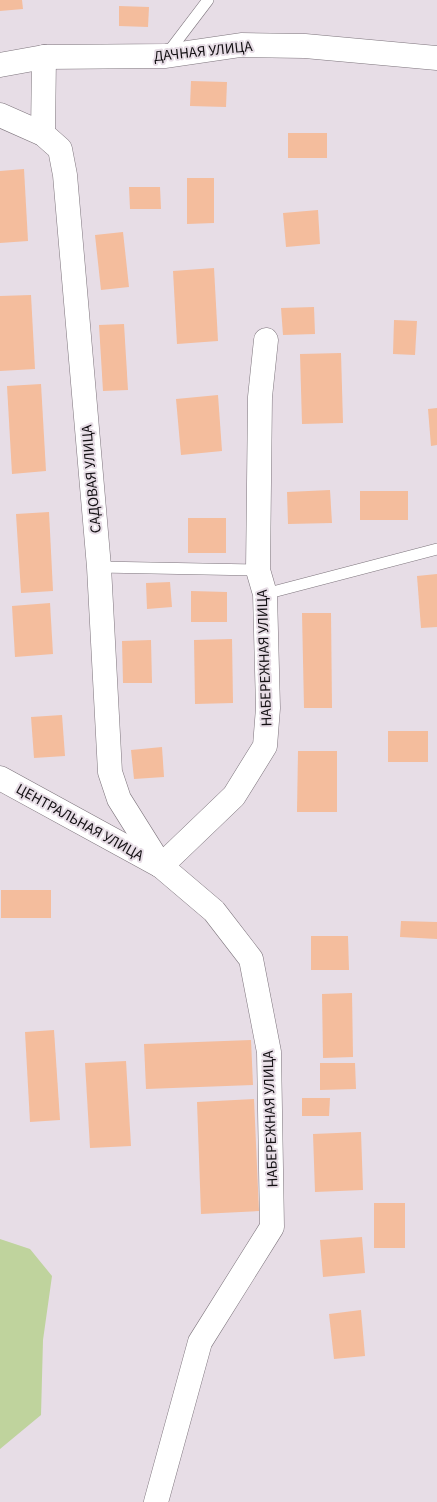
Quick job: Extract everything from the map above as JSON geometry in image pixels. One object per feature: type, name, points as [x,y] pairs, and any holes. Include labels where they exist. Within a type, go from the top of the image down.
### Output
[{"type":"street","name":"ДАЧНАЯ УЛИЦА","points":[[0,65],[44,57],[166,56],[241,45],[305,46],[437,58]]},
{"type":"street","points":[[43,134],[44,57]]},
{"type":"street","name":"САДОВАЯ УЛИЦА","points":[[0,115],[43,134],[60,149],[65,175],[99,567],[110,772],[119,799],[161,866]]},
{"type":"street","name":"НАБЕРЕЖНАЯ УЛИЦА","points":[[156,1502],[200,1342],[272,1227],[270,1052],[251,959],[214,911],[161,866],[234,796],[265,746],[268,708],[265,594],[258,570],[260,397],[266,340]]},
{"type":"street","name":"ЦЕНТРАЛЬНАЯ УЛИЦА","points":[[0,778],[161,866]]},
{"type":"lane","points":[[166,56],[208,0]]},
{"type":"lane","points":[[265,594],[437,549]]},
{"type":"lane","points":[[99,567],[258,570]]},
{"type":"green space","points":[[0,1239],[30,1249],[52,1276],[43,1340],[41,1415],[0,1449]]},
{"type":"building","points":[[0,0],[22,0],[23,9],[0,11]]},
{"type":"building","points":[[119,6],[149,7],[148,27],[119,26]]},
{"type":"building","points":[[191,81],[227,82],[226,107],[190,106]]},
{"type":"building","points":[[288,133],[327,133],[327,158],[288,158]]},
{"type":"building","points":[[24,169],[28,241],[0,243],[0,171]]},
{"type":"building","points":[[187,178],[214,178],[214,223],[187,224]]},
{"type":"building","points":[[129,187],[160,187],[161,209],[130,209]]},
{"type":"building","points":[[318,210],[320,244],[286,247],[283,213]]},
{"type":"building","points":[[123,232],[129,287],[101,290],[95,235]]},
{"type":"building","points":[[214,268],[218,341],[177,344],[173,271]]},
{"type":"building","points":[[31,295],[35,369],[0,371],[0,296]]},
{"type":"building","points":[[314,307],[315,334],[283,335],[281,308]]},
{"type":"building","points":[[394,320],[417,321],[415,355],[393,354]]},
{"type":"building","points":[[124,324],[128,390],[103,391],[99,325]]},
{"type":"building","points":[[341,353],[343,423],[302,424],[300,354]]},
{"type":"building","points":[[41,384],[46,471],[12,474],[7,386]]},
{"type":"building","points":[[218,395],[222,451],[181,455],[176,399]]},
{"type":"building","points":[[437,408],[437,445],[431,446],[428,409]]},
{"type":"building","points":[[330,490],[332,523],[288,524],[287,492]]},
{"type":"building","points":[[360,491],[408,491],[408,520],[360,520]]},
{"type":"building","points":[[49,512],[53,591],[21,593],[16,514]]},
{"type":"building","points":[[188,518],[226,518],[226,553],[188,553]]},
{"type":"building","points":[[437,574],[437,627],[421,628],[417,576]]},
{"type":"building","points":[[170,582],[172,607],[147,609],[146,583]]},
{"type":"building","points":[[191,591],[227,592],[227,622],[191,622]]},
{"type":"building","points":[[50,603],[53,654],[15,657],[12,606]]},
{"type":"building","points":[[302,613],[331,613],[332,708],[304,708]]},
{"type":"building","points":[[232,639],[233,703],[195,704],[194,640]]},
{"type":"building","points":[[151,640],[152,683],[123,683],[122,641]]},
{"type":"building","points":[[62,715],[65,756],[34,758],[31,717]]},
{"type":"building","points":[[388,731],[428,731],[428,762],[388,762]]},
{"type":"building","points":[[162,747],[164,777],[134,779],[131,750]]},
{"type":"building","points":[[298,751],[337,751],[337,812],[297,812]]},
{"type":"building","points":[[1,890],[51,890],[51,918],[1,918]]},
{"type":"building","points":[[401,921],[437,922],[437,939],[400,937]]},
{"type":"building","points":[[311,936],[348,936],[349,970],[311,970]]},
{"type":"building","points":[[352,993],[353,1057],[323,1058],[322,994]]},
{"type":"building","points":[[54,1030],[60,1120],[30,1122],[25,1032]]},
{"type":"building","points":[[251,1040],[253,1085],[146,1089],[144,1044]]},
{"type":"building","points":[[126,1061],[131,1146],[90,1148],[85,1063]]},
{"type":"building","points":[[320,1063],[355,1063],[356,1089],[320,1090]]},
{"type":"building","points":[[302,1098],[330,1098],[329,1116],[302,1116]]},
{"type":"building","points":[[254,1099],[259,1211],[201,1214],[197,1102]]},
{"type":"building","points":[[361,1132],[363,1190],[315,1192],[313,1134]]},
{"type":"building","points":[[374,1203],[405,1203],[405,1248],[374,1248]]},
{"type":"building","points":[[362,1237],[365,1273],[323,1277],[320,1240]]},
{"type":"building","points":[[361,1310],[365,1356],[334,1359],[329,1314]]}]
